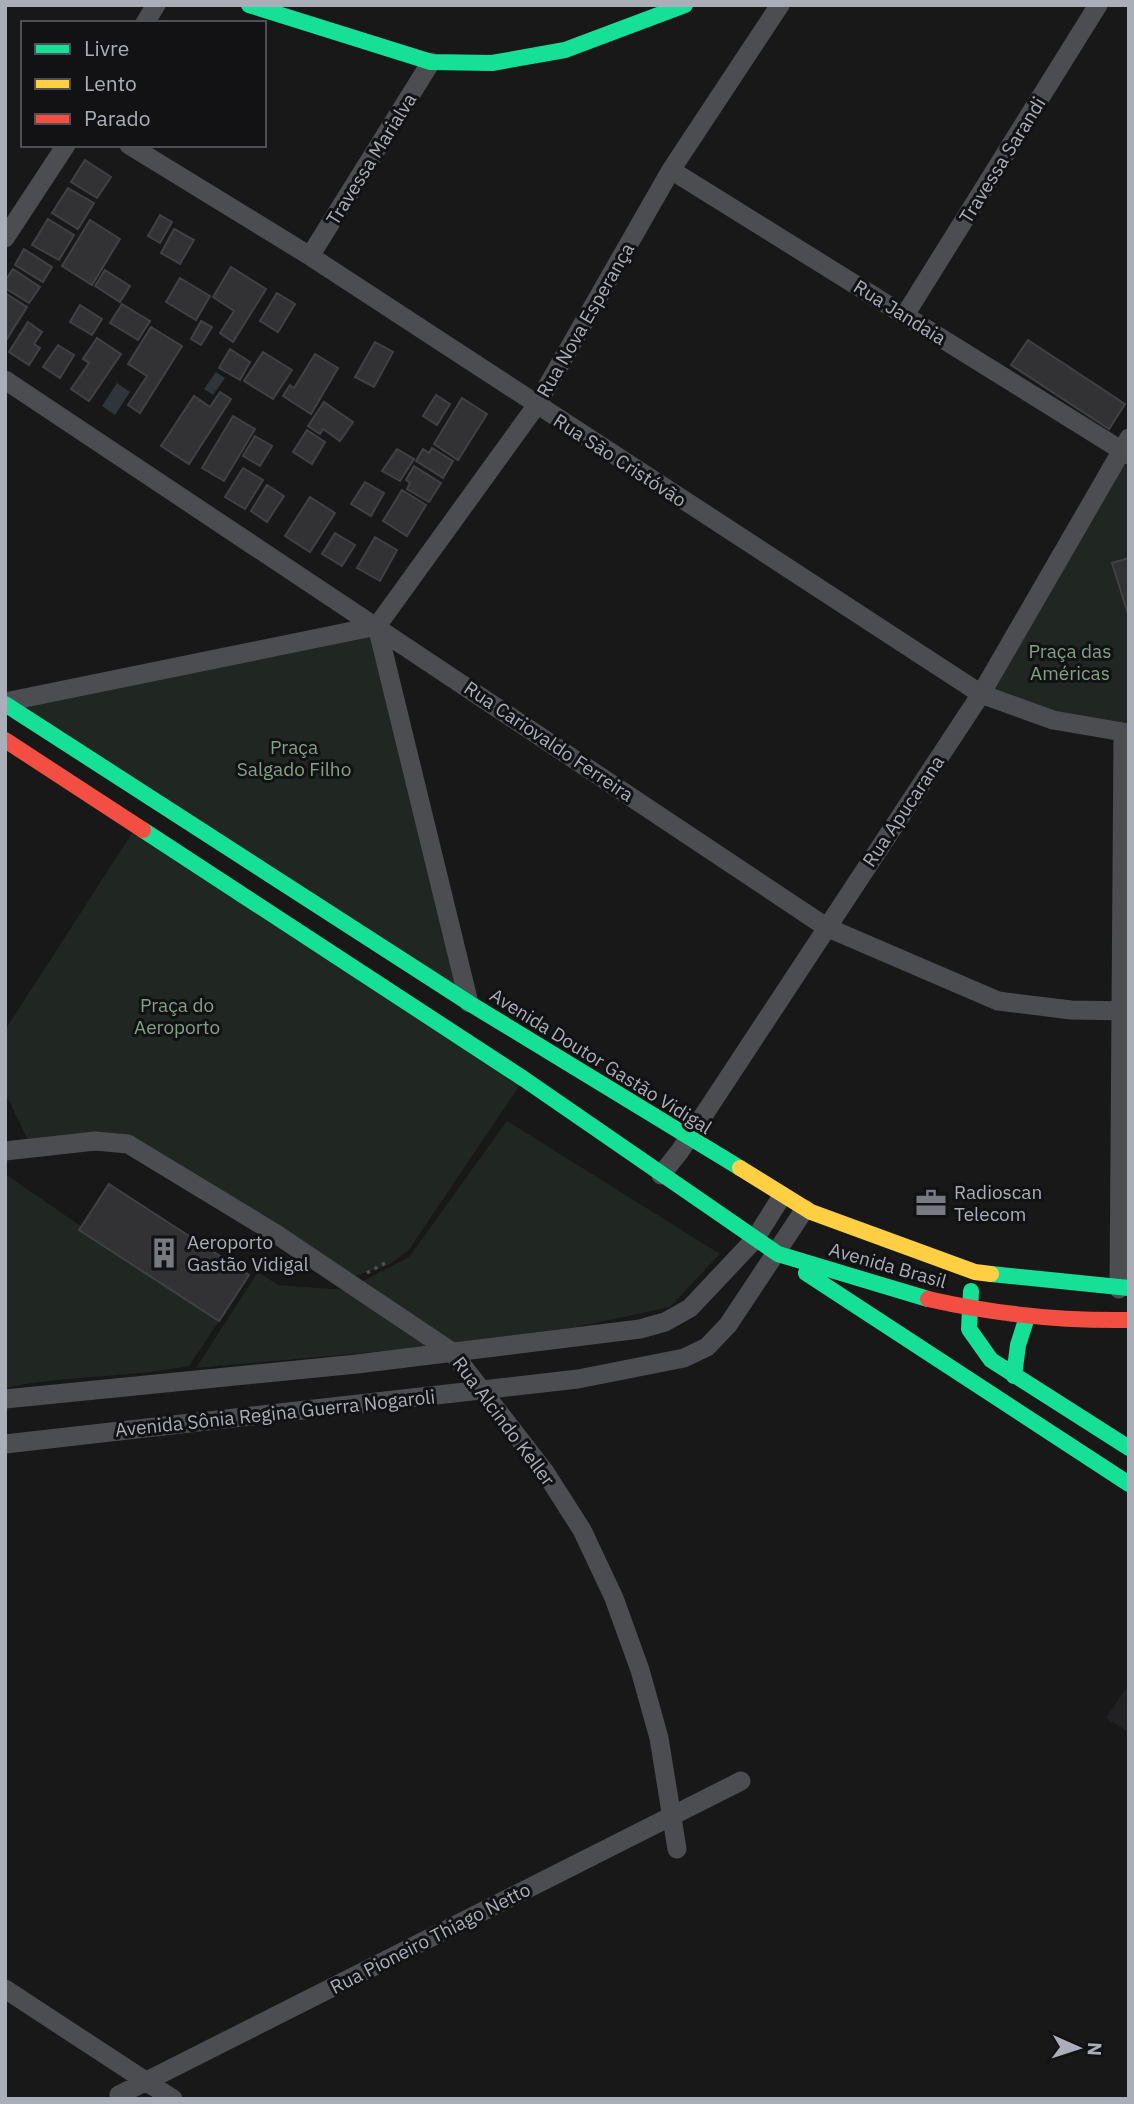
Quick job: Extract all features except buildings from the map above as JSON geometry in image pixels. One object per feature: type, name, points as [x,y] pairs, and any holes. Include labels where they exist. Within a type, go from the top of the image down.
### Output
[{"type":"main road","points":[[249,5],[431,62],[492,62],[565,50],[685,5]]},
{"type":"main road","name":"Avenida Doutor Gastão Vidigal","points":[[5,703],[469,1003],[782,1196],[806,1209],[975,1272]]},
{"type":"main road","points":[[5,740],[524,1079],[661,1175]]},
{"type":"main road","name":"Avenida Brasil","points":[[661,1175],[778,1254],[898,1292],[968,1308],[1027,1317],[1075,1321],[1129,1320]]},
{"type":"main road","points":[[778,1254],[924,1353],[953,1369],[1129,1484]]},
{"type":"main road","points":[[975,1272],[967,1328],[972,1341],[991,1360],[1014,1376],[1129,1448]]},
{"type":"main road","name":"Avenida Brasil","points":[[975,1272],[1124,1288]]},
{"type":"main road","points":[[1014,1376],[1018,1345],[1027,1317]]},
{"type":"main road","points":[[953,1369],[972,1341]]},
{"type":"street","points":[[146,21],[156,5]]},
{"type":"street","name":"Rua Nova Esperança","points":[[377,626],[536,406],[671,170],[780,5]]},
{"type":"street","name":"Travessa Sarandi","points":[[905,315],[1098,5]]},
{"type":"street","name":"Travessa Marialva","points":[[310,256],[431,62]]},
{"type":"street","points":[[5,237],[65,147]]},
{"type":"street","name":"Rua São Cristóvão","points":[[132,147],[310,256],[981,694],[1053,720],[1126,733]]},
{"type":"street","name":"Rua Jandaia","points":[[671,170],[1127,448]]},
{"type":"street","name":"Rua Cariovaldo Ferreira","points":[[5,380],[826,927],[998,1001],[1071,1010],[1126,1011]]},
{"type":"street","name":"Rua Apucarana","points":[[661,1175],[981,694],[1127,448]]},
{"type":"street","points":[[5,703],[377,626],[469,1003]]},
{"type":"street","points":[[1124,1288],[1126,733]]},
{"type":"street","name":"Rua Alcindo Keller","points":[[5,1151],[95,1141],[128,1144],[273,1232],[452,1352],[545,1472],[582,1530],[614,1598],[640,1670],[659,1738],[677,1849]]},
{"type":"street","name":"Avenida Sônia Regina Guerra Nogaroli","points":[[5,1399],[452,1352],[640,1329],[665,1322],[690,1308],[755,1239],[782,1196]]},
{"type":"street","name":"Avenida Sônia Regina Guerra Nogaroli","points":[[5,1444],[578,1379],[684,1358],[707,1347],[728,1325],[806,1209]]},
{"type":"street","name":"Rua Pioneiro Thiago Netto","points":[[119,2095],[741,1781]]},
{"type":"street","points":[[5,1989],[173,2099]]},
{"type":"shaded area","points":[[216,372],[225,378],[213,395],[204,389]]},
{"type":"shaded area","points":[[117,383],[130,392],[115,415],[102,406]]},
{"type":"shaded area","points":[[1129,1684],[1129,1732],[1106,1718]]},
{"type":"green space","name":"Praça das Américas","points":[[1129,455],[1129,733],[983,694]]},
{"type":"green space","name":"Praça Salgado Filho","points":[[377,626],[469,1003],[5,704]]},
{"type":"green space","name":"Praça do Aeroporto","points":[[136,827],[524,1079],[408,1251],[387,1266],[345,1279],[128,1144],[31,1146],[5,1093],[7,1027]]},
{"type":"green space","points":[[507,1121],[720,1254],[670,1307],[576,1327],[406,1349],[196,1368],[258,1272],[278,1285],[346,1290],[409,1257]]},
{"type":"green space","points":[[5,1174],[219,1321],[189,1366],[5,1388]]},
{"type":"traffic: fast","points":[[249,5],[431,62],[492,63],[565,50],[685,5]]},
{"type":"traffic: fast","points":[[5,704],[469,1003],[740,1168]]},
{"type":"traffic: fast","points":[[143,830],[524,1079],[778,1254],[928,1299]]},
{"type":"traffic: fast","points":[[806,1273],[1129,1484]]},
{"type":"traffic: fast","points":[[991,1274],[1129,1288]]},
{"type":"traffic: fast","points":[[971,1291],[969,1329],[991,1360],[1129,1448]]},
{"type":"traffic: fast","points":[[1014,1376],[1018,1345],[1027,1317]]},
{"type":"traffic: slow","points":[[740,1168],[811,1212],[975,1272],[991,1274]]},
{"type":"traffic: jam","points":[[5,740],[143,830]]},
{"type":"traffic: jam","points":[[928,1299],[1028,1316],[1129,1320]]},
{"type":"place","name":"Radioscan Telecom","points":[[931,1203]]},
{"type":"place","name":"Aeroporto Gastão Vidigal","points":[[164,1253]]}]
